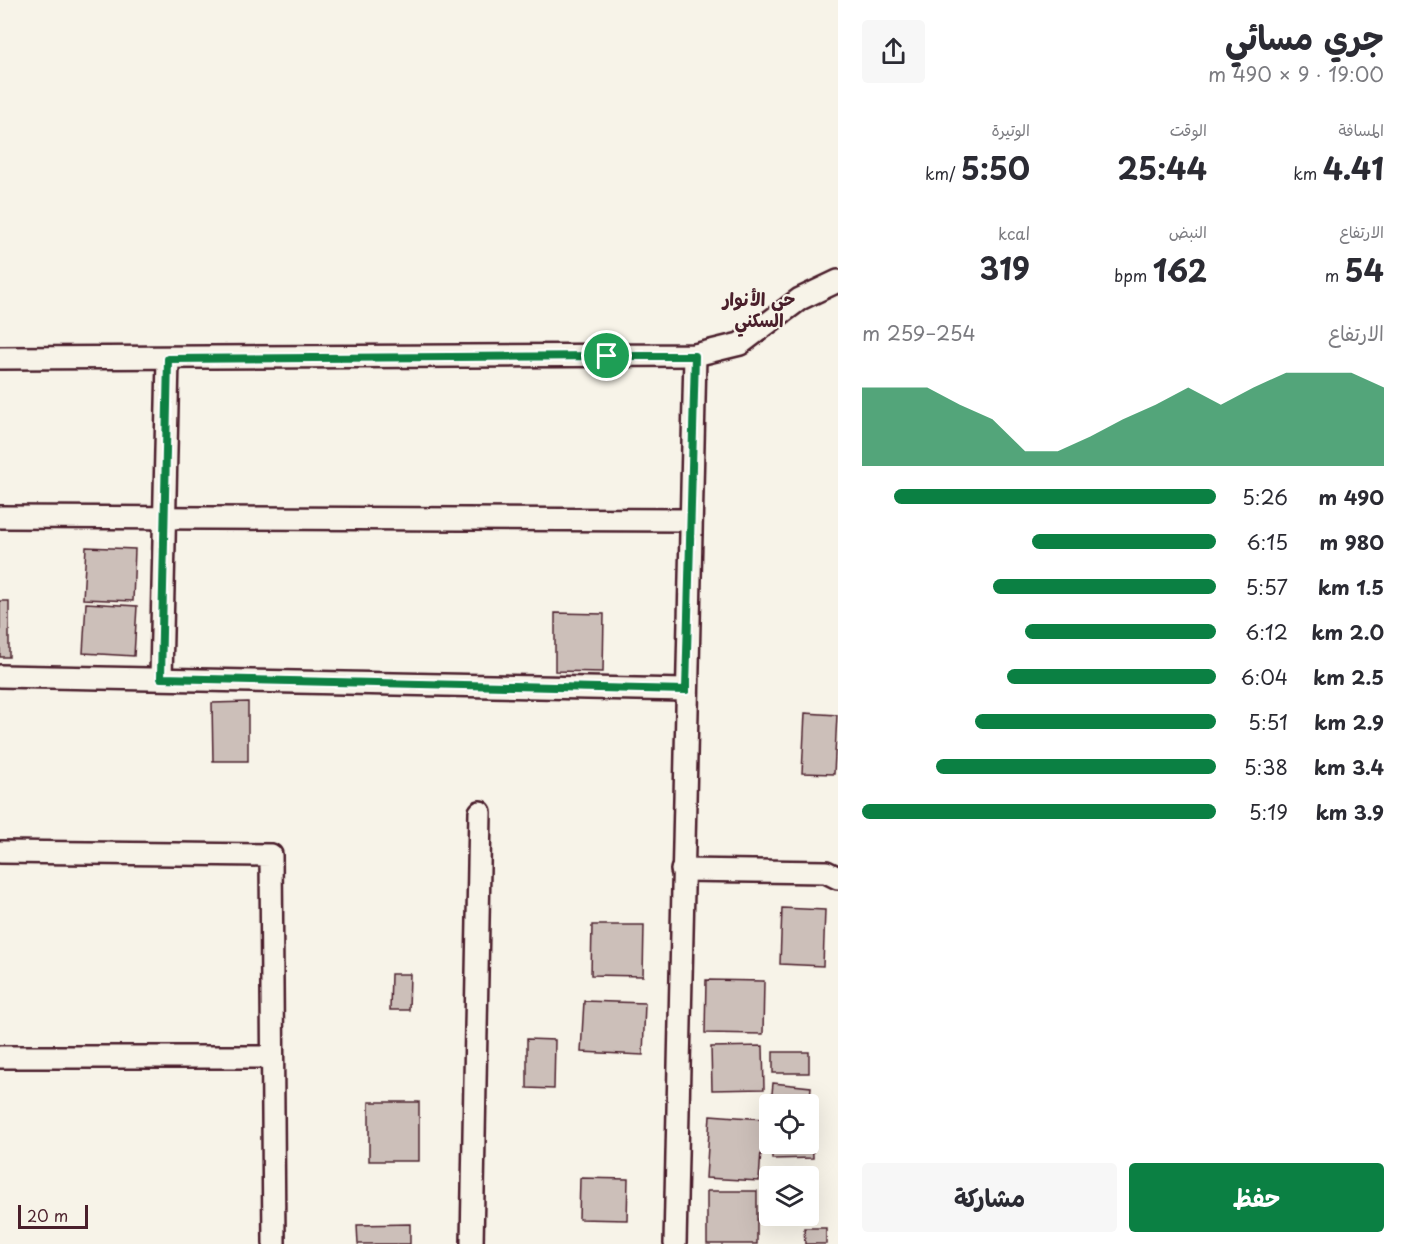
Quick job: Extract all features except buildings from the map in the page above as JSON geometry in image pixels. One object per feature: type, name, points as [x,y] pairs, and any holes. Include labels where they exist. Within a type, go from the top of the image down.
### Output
[{"type":"street","points":[[0,358],[695,356],[740,344],[800,299],[838,281]]},
{"type":"street","points":[[675,1244],[695,356]]},
{"type":"street","points":[[161,678],[168,359]]},
{"type":"street","points":[[0,517],[164,520],[690,520]]},
{"type":"street","points":[[0,676],[686,690]]},
{"type":"street","points":[[472,1244],[480,812]]},
{"type":"street","points":[[0,852],[271,855],[274,1244]]},
{"type":"street","points":[[682,870],[826,872],[838,878]]},
{"type":"street","points":[[0,1058],[272,1057]]},
{"type":"district","name":"حي الأنوار السكني","points":[[759,308]]},
{"type":"route","points":[[607,356],[695,356],[686,690],[161,678],[168,359],[607,356]]}]
